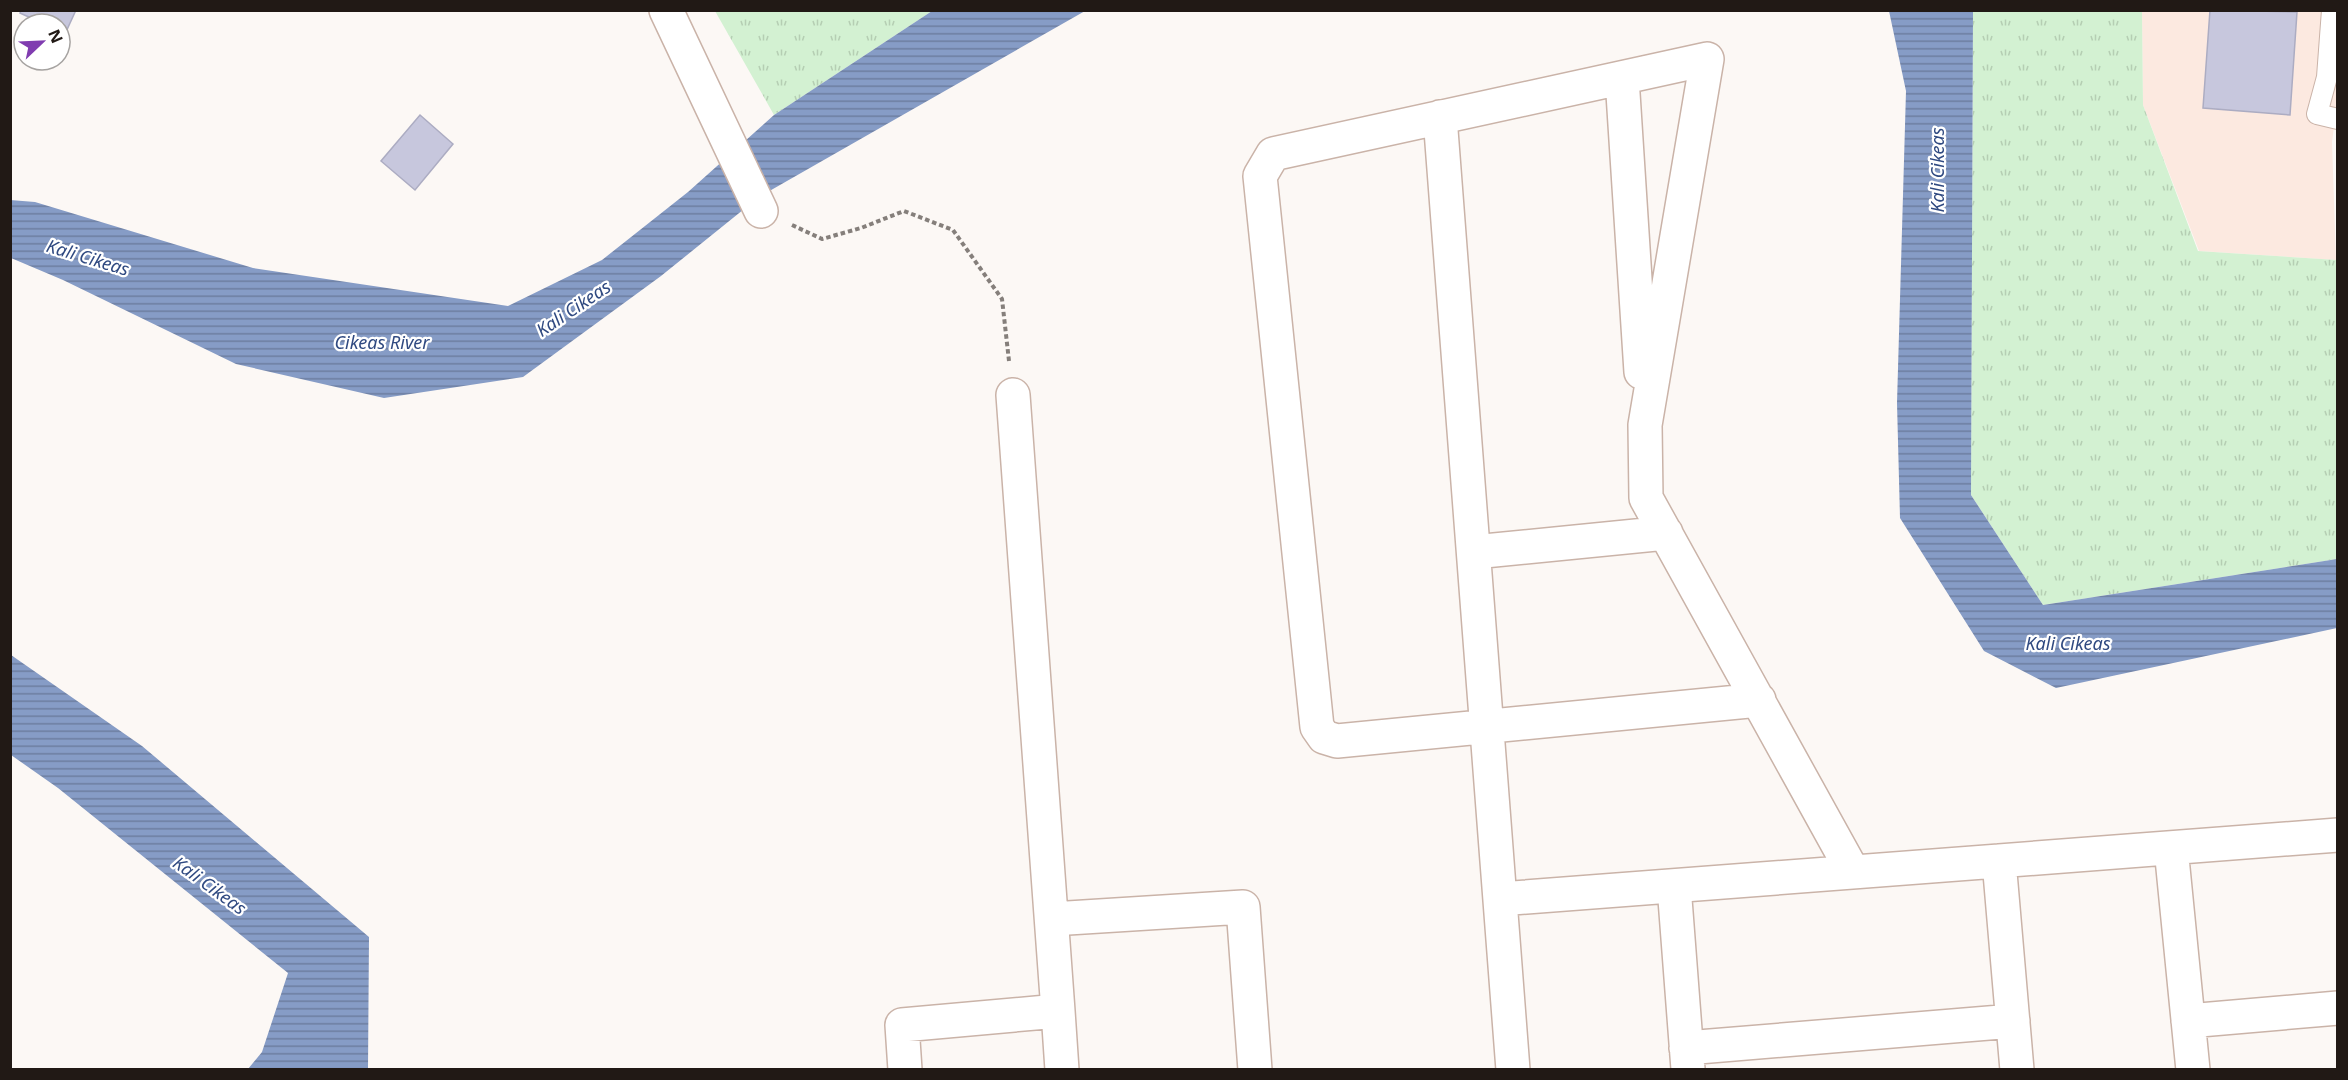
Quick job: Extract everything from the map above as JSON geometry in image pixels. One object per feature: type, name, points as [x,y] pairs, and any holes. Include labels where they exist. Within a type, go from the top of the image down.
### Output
[{"type":"street","points":[[666,10],[761,211]]},
{"type":"street","points":[[1645,425],[1707,59],[1272,154],[1260,176],[1317,727],[1324,737],[1337,741],[1759,700]]},
{"type":"street","points":[[1622,78],[1645,425],[1646,498],[1853,872]]},
{"type":"street","points":[[1440,117],[1513,1070]]},
{"type":"street","points":[[1013,395],[1062,1070]]},
{"type":"street","points":[[1474,552],[1666,533]]},
{"type":"street","points":[[1500,899],[2337,835]]},
{"type":"street","points":[[2170,848],[2193,1070]]},
{"type":"street","points":[[1999,861],[2018,1070]]},
{"type":"street","points":[[1674,886],[1687,1059],[2013,1021]]},
{"type":"street","points":[[1052,919],[1243,907],[1255,1070]]},
{"type":"street","points":[[2188,1021],[2337,1008]]},
{"type":"street","points":[[905,1070],[902,1024],[1058,1011]]},
{"type":"lane","points":[[2332,10],[2327,77],[2317,114],[2337,119]]},
{"type":"path","points":[[761,211],[822,239],[861,228],[903,211],[953,230],[1002,299],[1013,395]]},
{"type":"shaded area","points":[[2142,11],[2337,11],[2338,97],[2332,142],[2336,260],[2199,251],[2143,105]]},
{"type":"green space","points":[[715,11],[932,11],[774,115]]},
{"type":"green space","points":[[1973,11],[2142,11],[2143,105],[2198,251],[2337,260],[2337,559],[2043,605],[1971,495]]},
{"type":"water","name":"Cikeas River","points":[[932,11],[1085,11],[759,197],[661,276],[523,377],[384,398],[236,364],[63,280],[11,258],[10,200],[35,202],[253,268],[508,306],[602,260],[688,192],[774,115]]},
{"type":"water","name":"Kali Cikeas","points":[[1889,11],[1973,11],[1971,495],[2043,605],[2337,559],[2337,628],[2056,688],[1984,651],[1900,518],[1897,403],[1906,91]]},
{"type":"water","points":[[11,655],[142,746],[369,937],[368,1069],[248,1069],[262,1052],[288,973],[58,788],[11,755]]},
{"type":"building","points":[[21,10],[76,10],[72,19],[72,12],[20,12]]},
{"type":"building","points":[[2210,10],[2297,12],[2290,115],[2203,108]]},
{"type":"building","points":[[420,115],[453,144],[415,190],[381,161]]}]
